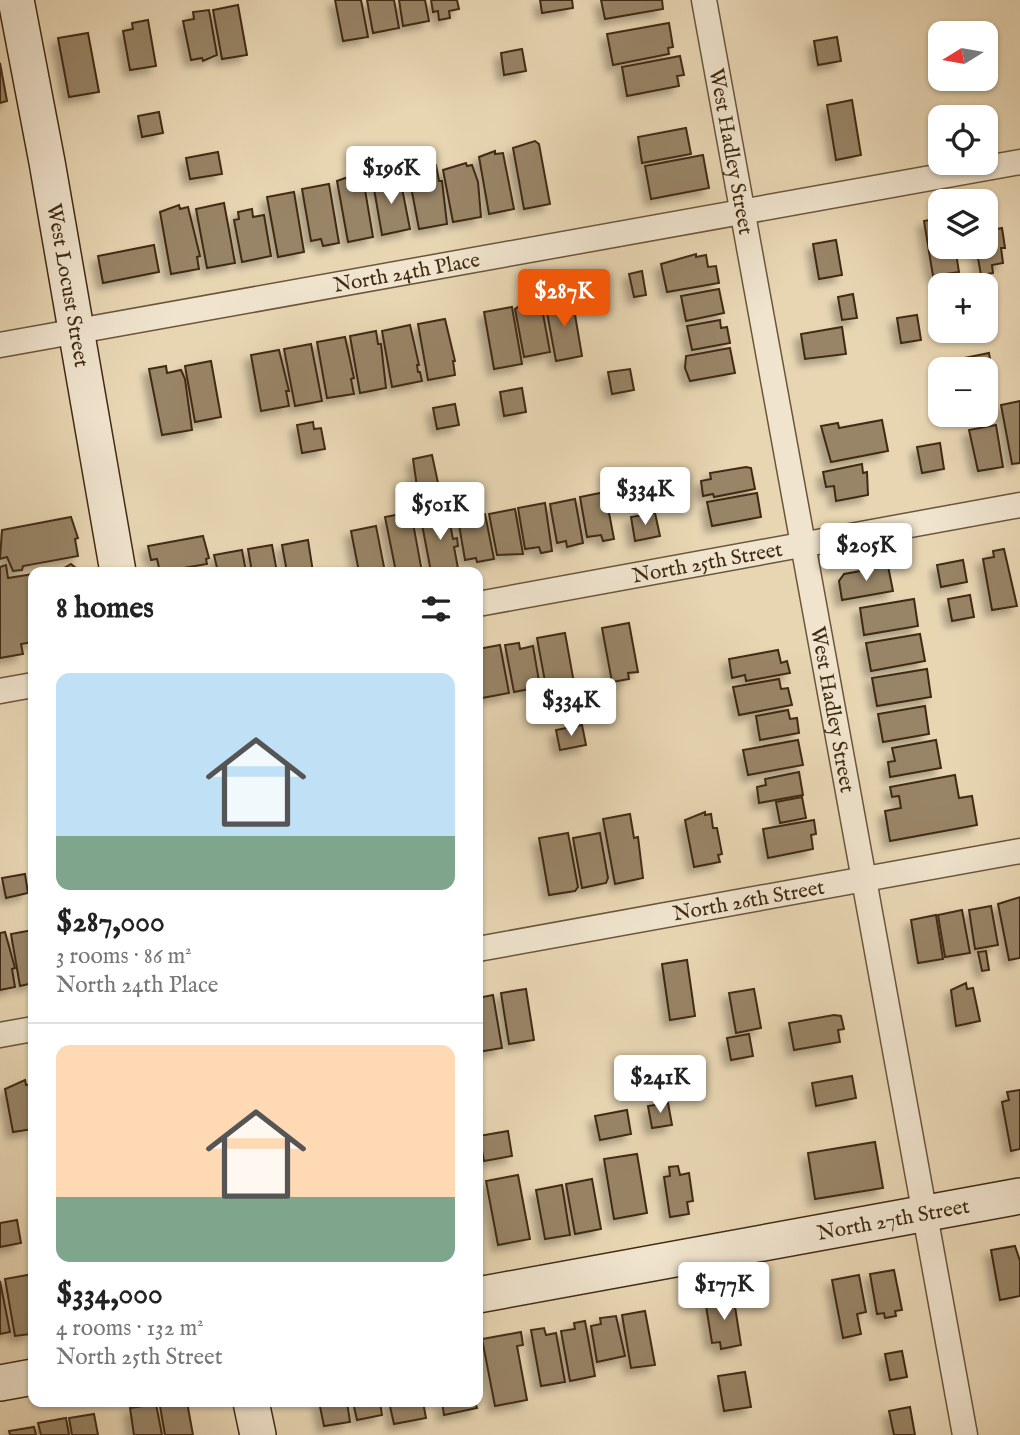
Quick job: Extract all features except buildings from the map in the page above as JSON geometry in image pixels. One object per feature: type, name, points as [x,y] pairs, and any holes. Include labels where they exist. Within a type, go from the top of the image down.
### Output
[{"type":"street","points":[[0,2],[14,0]]},
{"type":"street","name":"West Locust Street","points":[[14,0],[47,162],[117,567]]},
{"type":"street","name":"West Hadley Street","points":[[704,0],[965,1435]]},
{"type":"street","name":"North 24th Place","points":[[0,345],[1020,162]]},
{"type":"street","name":"North 25th Street","points":[[483,603],[1020,505]]},
{"type":"street","points":[[0,691],[28,686]]},
{"type":"street","name":"North 26th Street","points":[[483,947],[1020,851]]},
{"type":"street","points":[[0,1035],[28,1030]]},
{"type":"street","name":"North 27th Street","points":[[483,1294],[1020,1196]]},
{"type":"street","points":[[0,1383],[28,1378]]},
{"type":"street","points":[[252,1407],[258,1435]]}]
